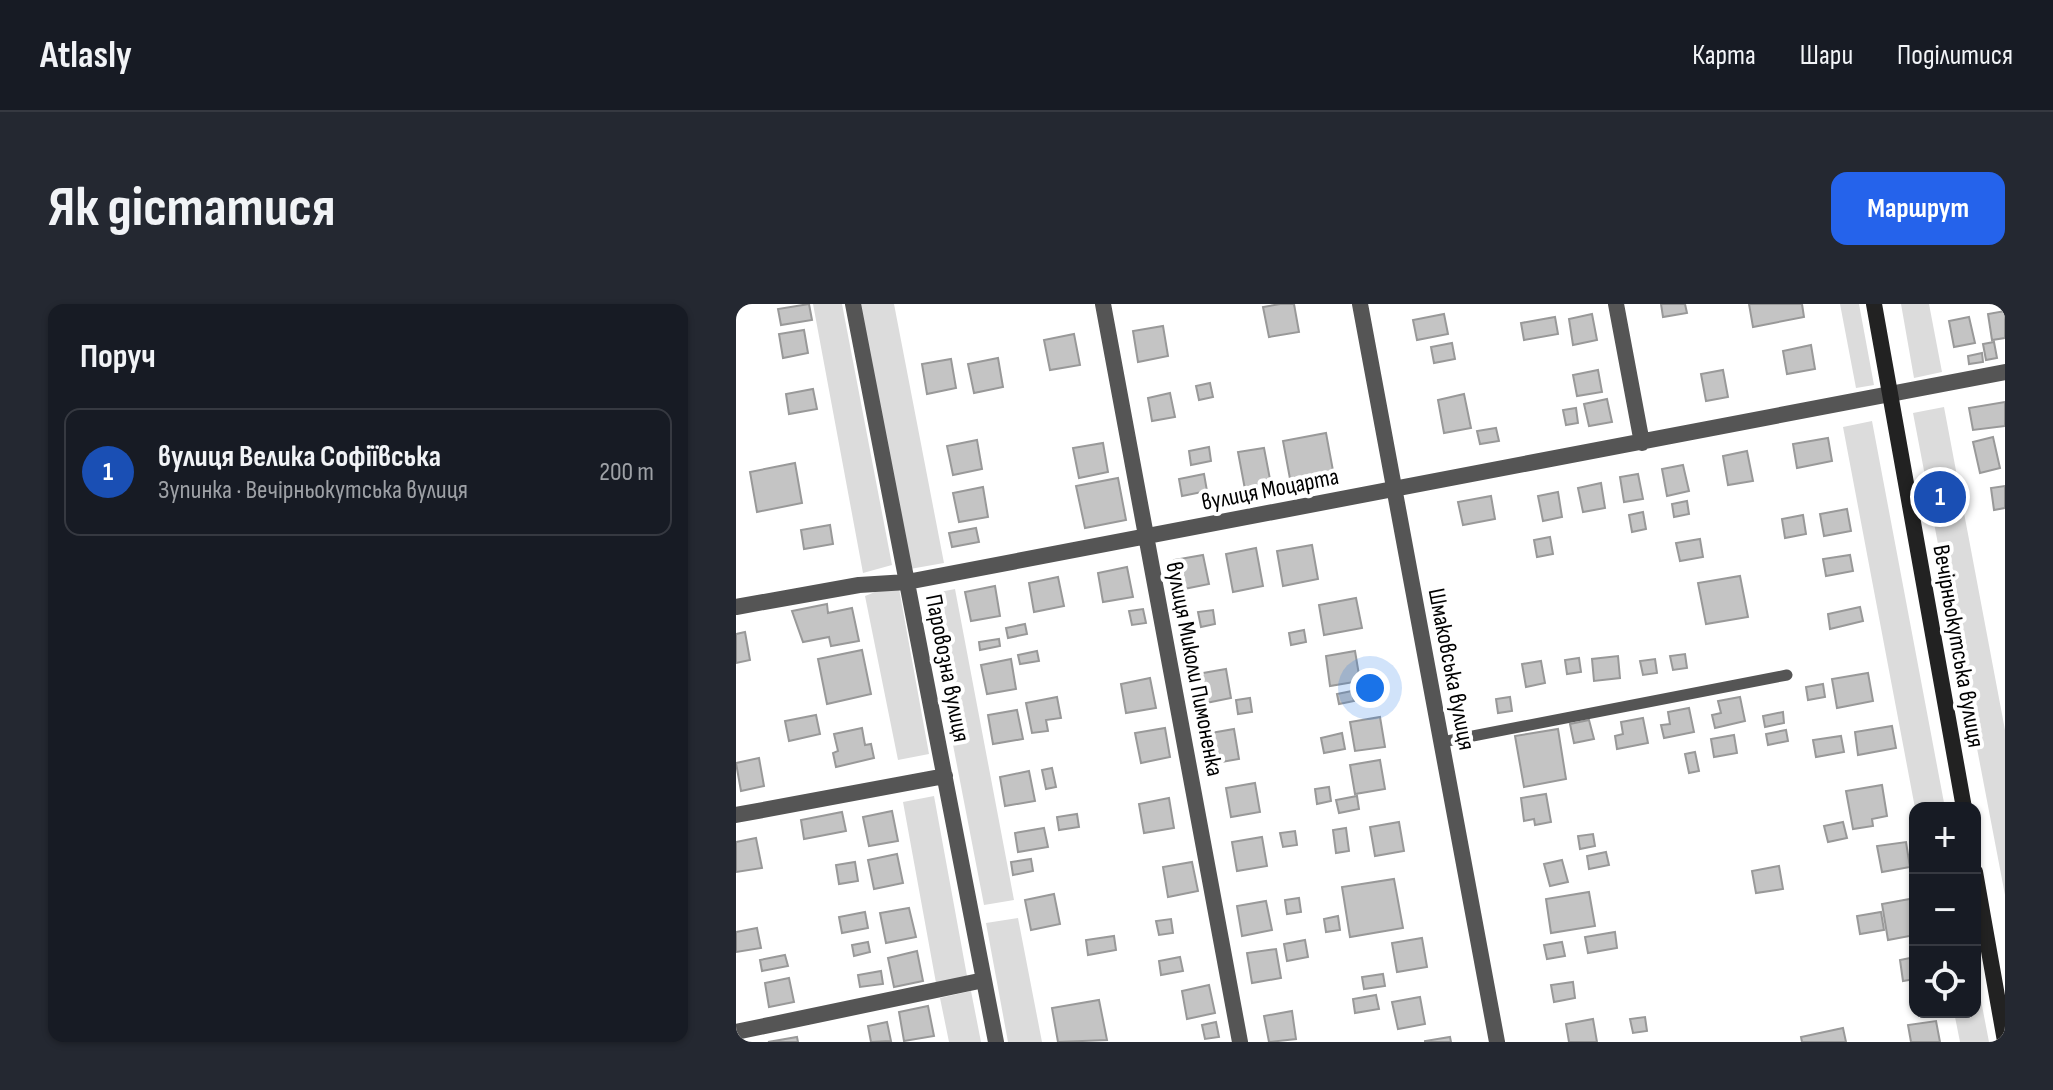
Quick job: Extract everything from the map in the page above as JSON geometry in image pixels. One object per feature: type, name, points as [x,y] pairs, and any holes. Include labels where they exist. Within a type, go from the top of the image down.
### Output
[{"type":"street","name":"Паровозна вулиця","points":[[853,304],[996,1042]]},
{"type":"street","name":"вулиця Миколи Пимоненка","points":[[1103,304],[1240,1042]]},
{"type":"street","name":"Шмаковська вулиця","points":[[1360,304],[1497,1042]]},
{"type":"street","points":[[1616,304],[1642,443]]},
{"type":"street","name":"Вечірньокутська вулиця","points":[[1874,304],[1963,802]]},
{"type":"street","name":"вулиця Моцарта","points":[[736,607],[859,585],[907,582],[2005,372]]},
{"type":"street","points":[[736,815],[945,776]]},
{"type":"street","points":[[1975,874],[2005,1041]]},
{"type":"street","points":[[736,1032],[984,980]]},
{"type":"lane","points":[[1442,742],[1787,675]]},
{"type":"shaded area","points":[[813,304],[842,304],[892,565],[863,573]]},
{"type":"shaded area","points":[[860,304],[894,304],[944,563],[910,569]]},
{"type":"shaded area","points":[[1840,304],[1859,304],[1874,385],[1856,388]]},
{"type":"shaded area","points":[[1901,304],[1929,304],[1942,372],[1914,378]]},
{"type":"shaded area","points":[[1944,407],[2005,730],[2005,895],[1913,413]]},
{"type":"shaded area","points":[[1872,421],[1944,802],[1914,802],[1843,427]]},
{"type":"shaded area","points":[[898,583],[929,754],[898,760],[865,596]]},
{"type":"shaded area","points":[[955,589],[1014,900],[984,905],[924,595]]},
{"type":"shaded area","points":[[934,796],[967,976],[936,983],[903,802]]},
{"type":"shaded area","points":[[1018,918],[1042,1042],[1008,1042],[986,923]]},
{"type":"shaded area","points":[[971,991],[981,1042],[949,1042],[940,998]]},
{"type":"shaded area","points":[[1981,1000],[1989,1042],[1960,1042],[1955,1018],[1981,1018]]},
{"type":"building","points":[[809,304],[812,320],[781,325],[778,309]]},
{"type":"building","points":[[1294,304],[1299,332],[1269,337],[1263,307]]},
{"type":"building","points":[[1661,304],[1685,304],[1687,313],[1663,317]]},
{"type":"building","points":[[1749,304],[1802,304],[1804,317],[1753,327]]},
{"type":"building","points":[[2005,311],[2005,338],[1992,340],[1988,314]]},
{"type":"building","points":[[1444,314],[1448,334],[1417,340],[1413,320]]},
{"type":"building","points":[[1592,314],[1597,340],[1573,345],[1569,319]]},
{"type":"building","points":[[1555,317],[1558,334],[1524,340],[1521,323]]},
{"type":"building","points":[[1969,317],[1975,343],[1954,347],[1949,321]]},
{"type":"building","points":[[1163,326],[1168,356],[1138,362],[1133,331]]},
{"type":"building","points":[[804,330],[808,353],[783,358],[779,334]]},
{"type":"building","points":[[1074,334],[1080,365],[1050,370],[1044,340]]},
{"type":"building","points":[[1994,342],[1997,358],[1986,360],[1983,344]]},
{"type":"building","points":[[1452,343],[1455,359],[1434,363],[1431,347]]},
{"type":"building","points":[[1811,345],[1815,369],[1787,374],[1783,351]]},
{"type":"building","points":[[1982,353],[1983,362],[1969,364],[1968,356]]},
{"type":"building","points":[[998,358],[1003,387],[974,393],[968,364]]},
{"type":"building","points":[[951,359],[956,388],[927,394],[922,364]]},
{"type":"building","points":[[1598,370],[1602,392],[1577,396],[1573,375]]},
{"type":"building","points":[[1723,370],[1728,397],[1706,401],[1701,374]]},
{"type":"building","points":[[1210,383],[1213,397],[1199,400],[1196,386]]},
{"type":"building","points":[[813,389],[817,409],[789,414],[786,394]]},
{"type":"building","points":[[1170,393],[1175,417],[1152,421],[1148,398]]},
{"type":"building","points":[[1464,394],[1471,428],[1444,433],[1438,400]]},
{"type":"building","points":[[1607,399],[1612,422],[1589,426],[1584,404]]},
{"type":"building","points":[[2005,402],[2005,426],[1973,430],[1969,408]]},
{"type":"building","points":[[1576,408],[1578,423],[1566,425],[1563,410]]},
{"type":"building","points":[[1496,428],[1499,441],[1480,444],[1477,431]]},
{"type":"building","points":[[1326,433],[1334,476],[1291,484],[1283,441]]},
{"type":"building","points":[[1993,437],[2000,468],[1980,473],[1973,442]]},
{"type":"building","points":[[1828,438],[1832,461],[1797,468],[1793,444]]},
{"type":"building","points":[[977,440],[982,469],[953,475],[947,446]]},
{"type":"building","points":[[1103,443],[1108,472],[1079,478],[1073,448]]},
{"type":"building","points":[[1209,447],[1211,461],[1191,465],[1189,451]]},
{"type":"building","points":[[1264,448],[1273,495],[1247,500],[1238,452]]},
{"type":"building","points":[[1747,451],[1753,481],[1728,485],[1723,456]]},
{"type":"building","points":[[795,463],[802,503],[757,512],[750,472]]},
{"type":"building","points":[[1683,465],[1689,491],[1667,496],[1662,469]]},
{"type":"building","points":[[1204,474],[1207,491],[1182,496],[1179,479]]},
{"type":"building","points":[[1638,474],[1643,499],[1624,502],[1620,477]]},
{"type":"building","points":[[1118,478],[1126,520],[1085,528],[1076,486]]},
{"type":"building","points":[[1601,483],[1605,508],[1583,512],[1578,488]]},
{"type":"building","points":[[2005,486],[2005,508],[1994,510],[1991,488]]},
{"type":"building","points":[[983,487],[988,517],[959,522],[953,493]]},
{"type":"building","points":[[1558,492],[1562,517],[1543,521],[1538,496]]},
{"type":"building","points":[[1491,496],[1495,519],[1463,525],[1458,502]]},
{"type":"building","points":[[1687,501],[1689,514],[1674,517],[1672,504]]},
{"type":"building","points":[[1847,509],[1851,531],[1824,536],[1820,514]]},
{"type":"building","points":[[1643,512],[1646,529],[1632,532],[1629,515]]},
{"type":"building","points":[[1803,515],[1806,534],[1785,538],[1782,519]]},
{"type":"building","points":[[830,525],[833,544],[804,549],[801,530]]},
{"type":"building","points":[[976,528],[979,542],[952,547],[949,533]]},
{"type":"building","points":[[1550,537],[1553,554],[1537,557],[1534,540]]},
{"type":"building","points":[[1700,539],[1703,557],[1680,561],[1676,543]]},
{"type":"building","points":[[1312,545],[1318,579],[1283,586],[1277,551]]},
{"type":"building","points":[[1256,548],[1263,586],[1233,592],[1226,554]]},
{"type":"building","points":[[1203,555],[1209,584],[1179,590],[1174,560]]},
{"type":"building","points":[[1850,555],[1853,571],[1826,576],[1823,559]]},
{"type":"building","points":[[1127,567],[1133,597],[1103,602],[1098,573]]},
{"type":"building","points":[[1740,576],[1748,617],[1706,624],[1698,583]]},
{"type":"building","points":[[1058,577],[1064,606],[1034,612],[1029,583]]},
{"type":"building","points":[[995,586],[1000,616],[971,621],[965,592]]},
{"type":"building","points":[[1356,598],[1362,628],[1324,635],[1319,605]]},
{"type":"building","points":[[827,604],[828,613],[852,608],[859,641],[831,646],[829,637],[803,642],[792,611]]},
{"type":"building","points":[[1860,607],[1863,621],[1830,629],[1828,614]]},
{"type":"building","points":[[1143,609],[1146,623],[1132,625],[1129,611]]},
{"type":"building","points":[[1213,610],[1215,624],[1201,627],[1198,612]]},
{"type":"building","points":[[1025,624],[1027,634],[1008,638],[1006,628]]},
{"type":"building","points":[[1304,630],[1306,642],[1291,645],[1289,633]]},
{"type":"building","points":[[745,632],[750,660],[736,663],[736,634]]},
{"type":"building","points":[[999,639],[1000,646],[980,650],[979,642]]},
{"type":"building","points":[[862,650],[871,694],[827,704],[818,659]]},
{"type":"building","points":[[1037,651],[1039,661],[1020,664],[1018,655]]},
{"type":"building","points":[[1355,651],[1360,681],[1330,686],[1326,656]]},
{"type":"building","points":[[1685,654],[1687,668],[1673,670],[1670,656]]},
{"type":"building","points":[[1618,656],[1620,678],[1594,681],[1592,659]]},
{"type":"building","points":[[1579,658],[1581,672],[1567,674],[1565,660]]},
{"type":"building","points":[[1011,659],[1016,689],[987,694],[981,665]]},
{"type":"building","points":[[1655,659],[1657,673],[1643,675],[1640,661]]},
{"type":"building","points":[[1541,661],[1545,683],[1526,687],[1522,664]]},
{"type":"building","points":[[1226,669],[1231,698],[1201,704],[1197,674]]},
{"type":"building","points":[[1868,673],[1873,701],[1837,708],[1832,679]]},
{"type":"building","points":[[1150,678],[1156,708],[1126,713],[1121,684]]},
{"type":"building","points":[[1823,684],[1825,697],[1808,700],[1806,687]]},
{"type":"building","points":[[1352,691],[1354,701],[1339,704],[1337,694]]},
{"type":"building","points":[[1057,697],[1061,718],[1046,720],[1048,731],[1032,733],[1026,703]]},
{"type":"building","points":[[1510,697],[1512,711],[1498,713],[1496,699]]},
{"type":"building","points":[[1740,697],[1745,721],[1715,728],[1712,715],[1721,713],[1718,701]]},
{"type":"building","points":[[1250,698],[1252,712],[1238,714],[1236,700]]},
{"type":"building","points":[[1689,708],[1694,732],[1664,738],[1661,725],[1670,724],[1668,712]]},
{"type":"building","points":[[1017,710],[1023,739],[993,744],[988,715]]},
{"type":"building","points":[[1783,712],[1784,723],[1765,727],[1763,716]]},
{"type":"building","points":[[816,715],[820,734],[789,741],[785,721]]},
{"type":"building","points":[[1380,717],[1385,747],[1355,751],[1350,722]]},
{"type":"building","points":[[1643,718],[1648,743],[1617,749],[1615,736],[1623,734],[1621,722]]},
{"type":"building","points":[[1589,720],[1594,739],[1574,743],[1570,724]]},
{"type":"building","points":[[1892,726],[1896,748],[1858,755],[1855,732]]},
{"type":"building","points":[[862,728],[865,745],[871,744],[874,758],[836,767],[833,753],[838,751],[834,734]]},
{"type":"building","points":[[1165,728],[1170,757],[1141,763],[1135,733]]},
{"type":"building","points":[[1234,729],[1239,759],[1210,764],[1205,734]]},
{"type":"building","points":[[1558,729],[1566,779],[1524,787],[1515,736]]},
{"type":"building","points":[[1786,730],[1788,741],[1768,745],[1766,734]]},
{"type":"building","points":[[1342,733],[1345,749],[1324,753],[1321,738]]},
{"type":"building","points":[[1734,735],[1737,753],[1714,757],[1711,739]]},
{"type":"building","points":[[1841,736],[1844,752],[1816,757],[1813,740]]},
{"type":"building","points":[[1695,752],[1699,771],[1689,773],[1685,754]]},
{"type":"building","points":[[759,758],[764,786],[741,791],[736,763]]},
{"type":"building","points":[[1380,760],[1385,789],[1355,794],[1350,765]]},
{"type":"building","points":[[1052,768],[1056,787],[1046,789],[1042,770]]},
{"type":"building","points":[[1029,771],[1035,801],[1005,806],[1000,777]]},
{"type":"building","points":[[1255,783],[1260,812],[1231,817],[1226,788]]},
{"type":"building","points":[[1882,785],[1887,816],[1872,819],[1873,826],[1853,829],[1846,791]]},
{"type":"building","points":[[1329,787],[1331,801],[1317,804],[1315,789]]},
{"type":"building","points":[[1546,794],[1551,822],[1535,825],[1534,819],[1524,821],[1521,798]]},
{"type":"building","points":[[1357,796],[1359,809],[1339,813],[1336,800]]},
{"type":"building","points":[[1169,798],[1174,828],[1144,833],[1139,804]]},
{"type":"building","points":[[892,811],[898,841],[869,846],[863,817]]},
{"type":"building","points":[[842,812],[846,831],[804,839],[801,820]]},
{"type":"building","points":[[1077,814],[1079,827],[1059,830],[1057,817]]},
{"type":"building","points":[[1399,822],[1404,851],[1375,856],[1370,827]]},
{"type":"building","points":[[1843,822],[1847,838],[1828,842],[1824,826]]},
{"type":"building","points":[[1044,828],[1048,847],[1018,852],[1015,833]]},
{"type":"building","points":[[1346,828],[1349,851],[1336,853],[1333,830]]},
{"type":"building","points":[[1295,831],[1297,845],[1283,847],[1280,833]]},
{"type":"building","points":[[1593,834],[1595,846],[1580,849],[1578,836]]},
{"type":"building","points":[[1262,837],[1267,866],[1237,871],[1232,842]]},
{"type":"building","points":[[756,838],[762,868],[736,872],[736,842]]},
{"type":"building","points":[[1906,842],[1909,867],[1882,872],[1877,846]]},
{"type":"building","points":[[1606,852],[1609,865],[1589,869],[1587,856]]},
{"type":"building","points":[[897,854],[903,883],[874,889],[868,860]]},
{"type":"building","points":[[1031,859],[1033,871],[1013,875],[1011,862]]},
{"type":"building","points":[[1562,860],[1568,882],[1550,886],[1544,864]]},
{"type":"building","points":[[855,862],[858,881],[839,884],[836,865]]},
{"type":"building","points":[[1192,862],[1198,891],[1168,897],[1163,867]]},
{"type":"building","points":[[1779,866],[1783,889],[1756,893],[1752,871]]},
{"type":"building","points":[[1394,879],[1403,928],[1350,937],[1342,887]]},
{"type":"building","points":[[1589,892],[1595,926],[1551,933],[1546,899]]},
{"type":"building","points":[[1054,894],[1060,924],[1031,930],[1025,900]]},
{"type":"building","points":[[1299,898],[1301,912],[1287,914],[1285,900]]},
{"type":"building","points":[[1909,899],[1909,936],[1888,940],[1882,904]]},
{"type":"building","points":[[1266,901],[1272,930],[1242,936],[1237,906]]},
{"type":"building","points":[[909,908],[916,937],[886,943],[880,913]]},
{"type":"building","points":[[865,912],[868,928],[842,933],[839,917]]},
{"type":"building","points":[[1881,912],[1884,930],[1860,934],[1857,916]]},
{"type":"building","points":[[1338,916],[1340,930],[1326,932],[1324,919]]},
{"type":"building","points":[[1171,919],[1173,933],[1159,935],[1156,921]]},
{"type":"building","points":[[757,928],[761,948],[736,952],[736,932]]},
{"type":"building","points":[[1615,932],[1617,948],[1588,953],[1585,937]]},
{"type":"building","points":[[1114,936],[1116,950],[1088,955],[1086,940]]},
{"type":"building","points":[[1422,938],[1427,967],[1397,972],[1392,943]]},
{"type":"building","points":[[1305,940],[1308,957],[1287,961],[1284,944]]},
{"type":"building","points":[[868,942],[870,952],[854,956],[852,945]]},
{"type":"building","points":[[1562,942],[1565,956],[1547,959],[1544,945]]},
{"type":"building","points":[[1276,949],[1281,978],[1252,983],[1247,953]]},
{"type":"building","points":[[917,951],[923,981],[894,987],[888,958]]},
{"type":"building","points":[[785,955],[788,966],[762,971],[760,960]]},
{"type":"building","points":[[1180,957],[1183,971],[1161,975],[1159,961]]},
{"type":"building","points":[[1909,958],[1909,980],[1903,981],[1900,960]]},
{"type":"building","points":[[881,971],[883,984],[860,987],[858,975]]},
{"type":"building","points":[[1383,974],[1385,986],[1364,989],[1362,977]]},
{"type":"building","points":[[789,978],[794,1002],[769,1007],[765,983]]},
{"type":"building","points":[[1573,982],[1575,998],[1554,1002],[1551,985]]},
{"type":"building","points":[[1209,985],[1215,1013],[1187,1019],[1182,991]]},
{"type":"building","points":[[1376,995],[1379,1009],[1355,1013],[1353,999]]},
{"type":"building","points":[[1420,997],[1425,1024],[1398,1029],[1392,1002]]},
{"type":"building","points":[[1099,1000],[1107,1040],[1058,1042],[1052,1008]]},
{"type":"building","points":[[928,1006],[934,1036],[904,1041],[899,1012]]},
{"type":"building","points":[[1292,1011],[1296,1039],[1269,1042],[1264,1016]]},
{"type":"building","points":[[1645,1017],[1647,1031],[1633,1033],[1630,1019]]},
{"type":"building","points":[[1593,1019],[1597,1042],[1569,1042],[1566,1024]]},
{"type":"building","points":[[1936,1021],[1940,1042],[1911,1042],[1908,1025]]},
{"type":"building","points":[[887,1022],[891,1041],[871,1042],[868,1026]]},
{"type":"building","points":[[1216,1022],[1219,1037],[1205,1039],[1202,1025]]},
{"type":"building","points":[[1843,1028],[1846,1042],[1802,1042],[1801,1037]]},
{"type":"building","points":[[797,1037],[798,1042],[768,1042]]},
{"type":"building","points":[[1450,1037],[1451,1042],[1425,1042],[1425,1041]]},
{"type":"place","name":"вулиця Велика Софіївська","points":[[1940,497]]}]
